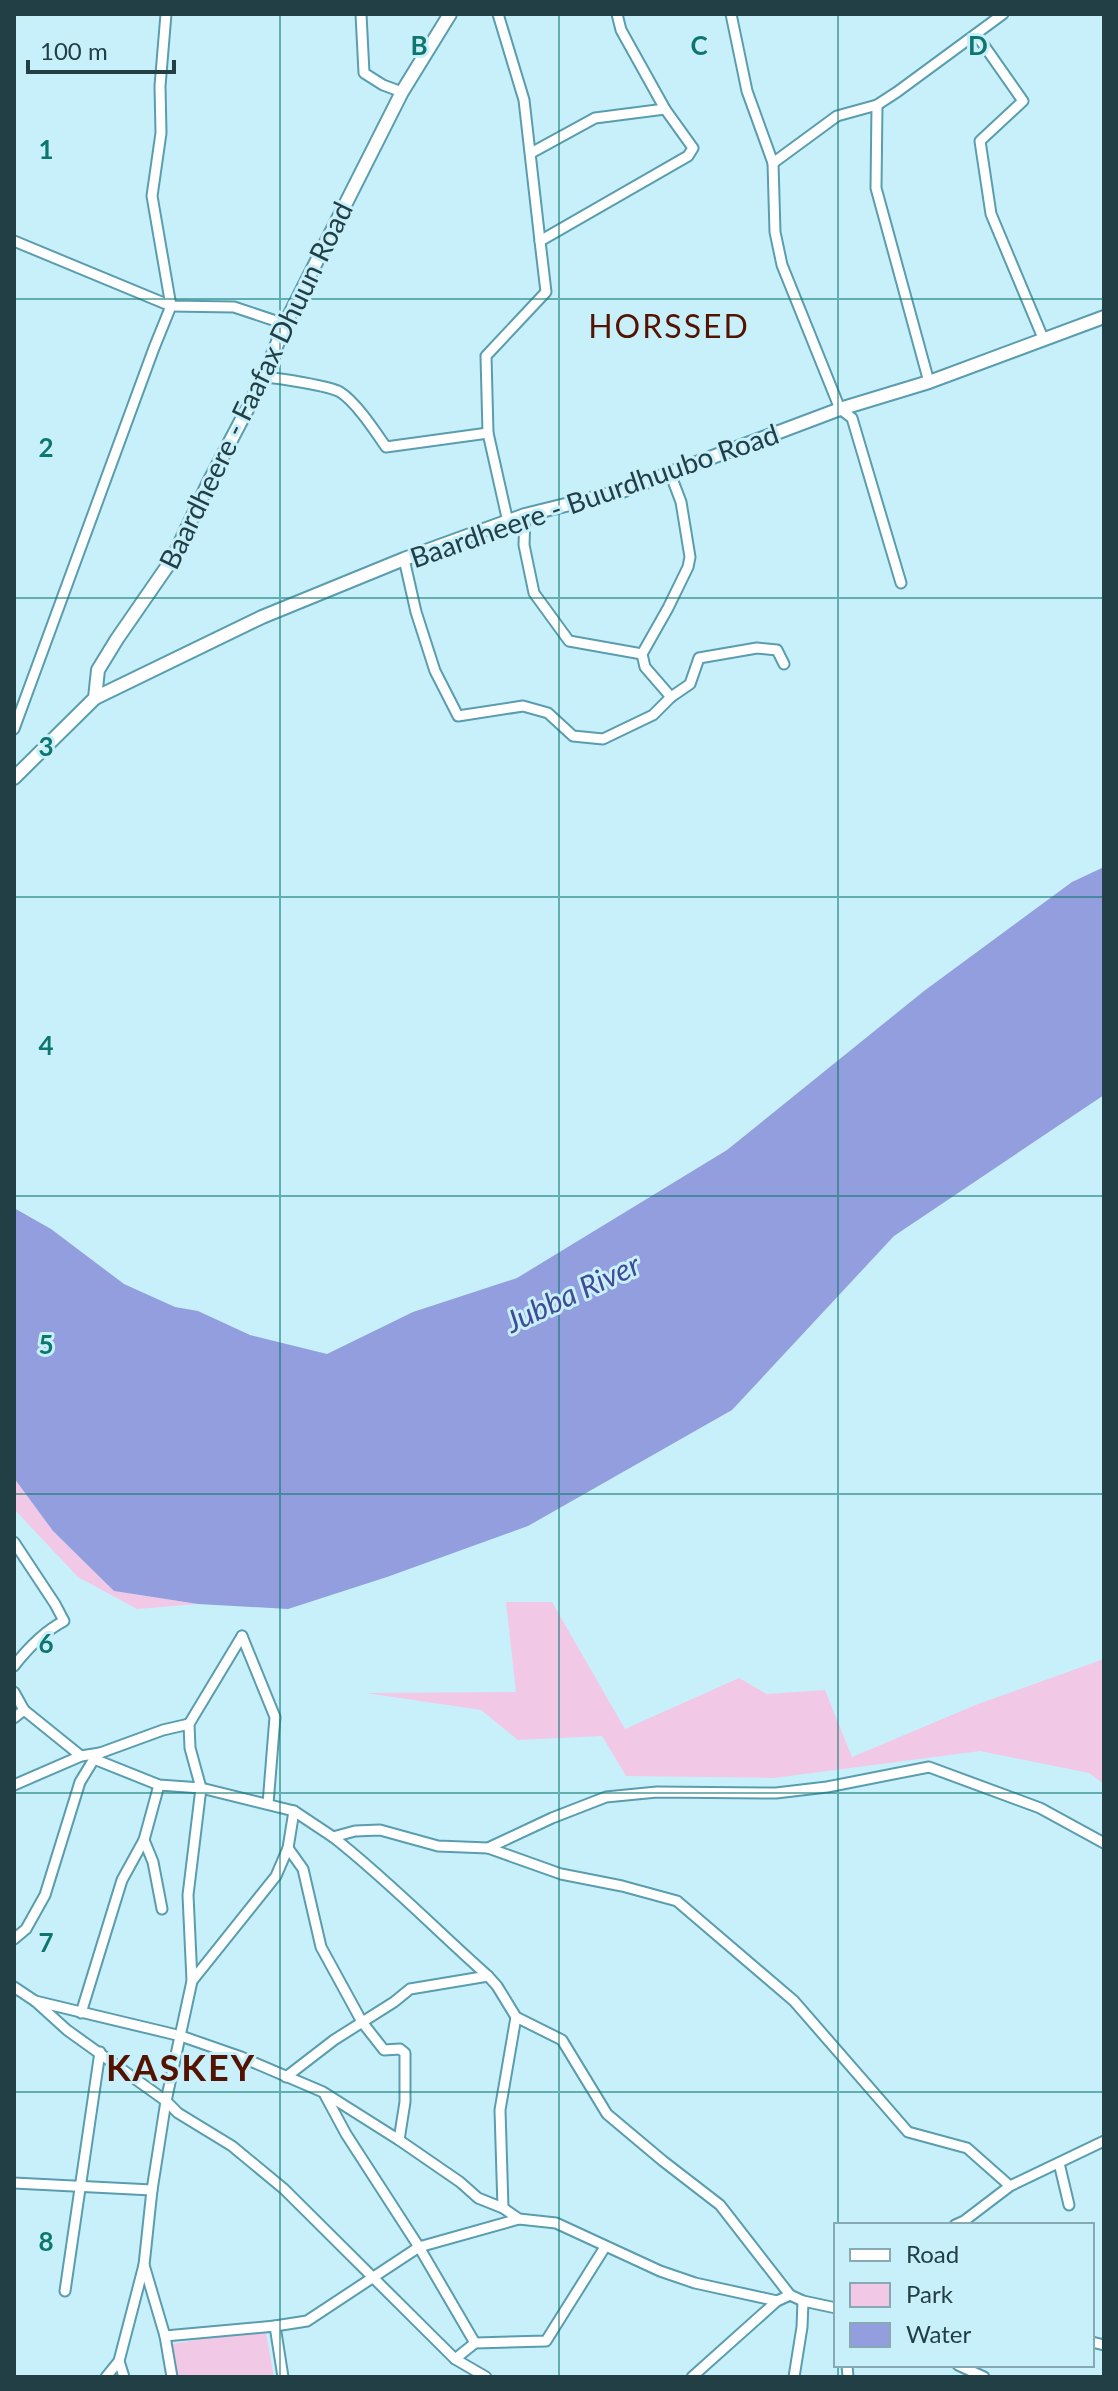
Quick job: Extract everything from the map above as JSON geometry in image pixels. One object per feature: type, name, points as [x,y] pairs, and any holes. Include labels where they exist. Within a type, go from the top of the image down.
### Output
[{"type":"main road","name":"Baardheere - Faafax Dhuun Road","points":[[95,698],[98,670],[173,558],[264,377],[285,324],[402,92],[450,14]]},
{"type":"main road","name":"Baardheere - Buurdhuubo Road","points":[[95,698],[262,617],[404,559],[525,515],[622,491],[840,409],[929,382],[1104,317]]},
{"type":"main road","points":[[16,771],[95,698]]},
{"type":"street","points":[[14,729],[171,306],[152,196],[161,133],[160,86],[166,14]]},
{"type":"street","points":[[361,14],[364,73],[402,92]]},
{"type":"street","points":[[498,14],[524,100],[546,292],[486,356],[488,433],[508,522]]},
{"type":"street","points":[[540,241],[688,156],[693,148],[665,109],[621,30],[617,14]]},
{"type":"street","points":[[731,14],[747,91],[773,163],[775,232],[782,265],[840,409],[852,418],[901,583]]},
{"type":"street","points":[[773,163],[837,116],[877,105],[1003,14]]},
{"type":"street","points":[[976,34],[1023,101],[980,141],[991,214],[1043,338]]},
{"type":"street","points":[[877,105],[876,188],[929,382]]},
{"type":"street","points":[[531,153],[595,118],[665,109]]},
{"type":"street","points":[[14,241],[171,306],[234,307],[285,324]]},
{"type":"street","points":[[264,377],[339,392],[364,416],[386,447],[488,433]]},
{"type":"street","points":[[670,473],[681,502],[690,557],[668,608],[642,654],[645,667],[671,697]]},
{"type":"street","points":[[525,515],[524,545],[534,593],[569,641],[642,654]]},
{"type":"street","points":[[404,559],[430,656],[458,716],[523,706],[548,713],[573,736],[603,739],[653,715],[690,684],[699,658],[757,648],[777,650],[784,664]]},
{"type":"street","points":[[14,1542],[64,1621],[26,1650],[14,1666]]},
{"type":"street","points":[[106,2377],[119,2361],[144,2265],[166,2101],[192,1981],[188,1895],[201,1788],[190,1748],[189,1724],[242,1636],[275,1717],[268,1804]]},
{"type":"street","points":[[14,1692],[24,1710],[81,1756]]},
{"type":"street","points":[[14,1718],[24,1710]]},
{"type":"street","points":[[14,1785],[81,1756],[97,1756],[163,1730],[189,1724]]},
{"type":"street","points":[[97,1756],[159,1785],[201,1788],[294,1811],[333,1837],[371,1867],[488,1976],[516,2017],[562,2040],[607,2114],[720,2205],[790,2295],[834,2308]]},
{"type":"street","points":[[14,1939],[26,1929],[45,1895],[80,1782],[97,1756]]},
{"type":"street","points":[[488,1848],[606,1797],[657,1792],[776,1793],[827,1787],[929,1767],[1040,1808],[1104,1843]]},
{"type":"street","points":[[81,2013],[122,1880],[144,1840],[159,1785]]},
{"type":"street","points":[[192,1981],[276,1876],[288,1848],[294,1811]]},
{"type":"street","points":[[333,1837],[355,1831],[380,1830],[438,1846],[488,1848],[561,1874],[677,1901],[794,2001],[908,2132],[967,2148],[1010,2186]]},
{"type":"street","points":[[144,1840],[153,1862],[162,1909]]},
{"type":"street","points":[[288,1848],[303,1869],[321,1947],[362,2022],[384,2050],[400,2049],[405,2053],[405,2102],[399,2140]]},
{"type":"street","points":[[286,2077],[310,2057],[410,1989],[488,1976]]},
{"type":"street","points":[[14,1987],[178,2113],[232,2146],[284,2189],[455,2359],[486,2377]]},
{"type":"street","points":[[35,2001],[181,2036],[241,2057],[323,2092],[399,2140],[478,2198],[503,2208],[519,2219]]},
{"type":"street","points":[[503,2208],[500,2110],[516,2017]]},
{"type":"street","points":[[65,2291],[100,2052]]},
{"type":"street","points":[[323,2092],[475,2343]]},
{"type":"street","points":[[960,2223],[1010,2186],[1104,2141]]},
{"type":"street","points":[[1059,2163],[1069,2205]]},
{"type":"street","points":[[14,2183],[152,2190]]},
{"type":"street","points":[[165,2336],[307,2321],[419,2247],[519,2219],[556,2223],[660,2271],[695,2283],[777,2301]]},
{"type":"street","points":[[455,2359],[475,2343],[546,2341],[605,2247]]},
{"type":"street","points":[[144,2265],[165,2336],[172,2377]]},
{"type":"street","points":[[692,2377],[777,2301],[790,2295]]},
{"type":"street","points":[[794,2377],[803,2301]]},
{"type":"street","points":[[275,2326],[283,2377]]},
{"type":"street","points":[[119,2361],[124,2377]]},
{"type":"street","points":[[962,2367],[984,2377]]},
{"type":"green space","points":[[14,1478],[53,1531],[114,1591],[198,1604],[137,1609],[78,1577],[14,1509]]},
{"type":"green space","points":[[506,1602],[552,1602],[625,1729],[739,1678],[767,1694],[825,1690],[852,1757],[978,1704],[1104,1659],[1104,1784],[1089,1773],[980,1751],[774,1778],[626,1776],[602,1736],[518,1740],[481,1710],[366,1693],[516,1692]]},
{"type":"green space","points":[[265,2328],[274,2377],[177,2377],[172,2344]]},
{"type":"water","name":"Jubba River","points":[[1104,867],[1104,1095],[894,1236],[732,1410],[528,1526],[288,1609],[198,1604],[114,1591],[53,1531],[14,1478],[14,1208],[51,1229],[124,1284],[175,1307],[198,1311],[250,1335],[327,1354],[413,1312],[517,1278],[727,1150],[924,991],[1072,882]]},
{"type":"district","name":"HORSSED","points":[[669,325]]},
{"type":"district","name":"KASKEY","points":[[181,2067]]}]
